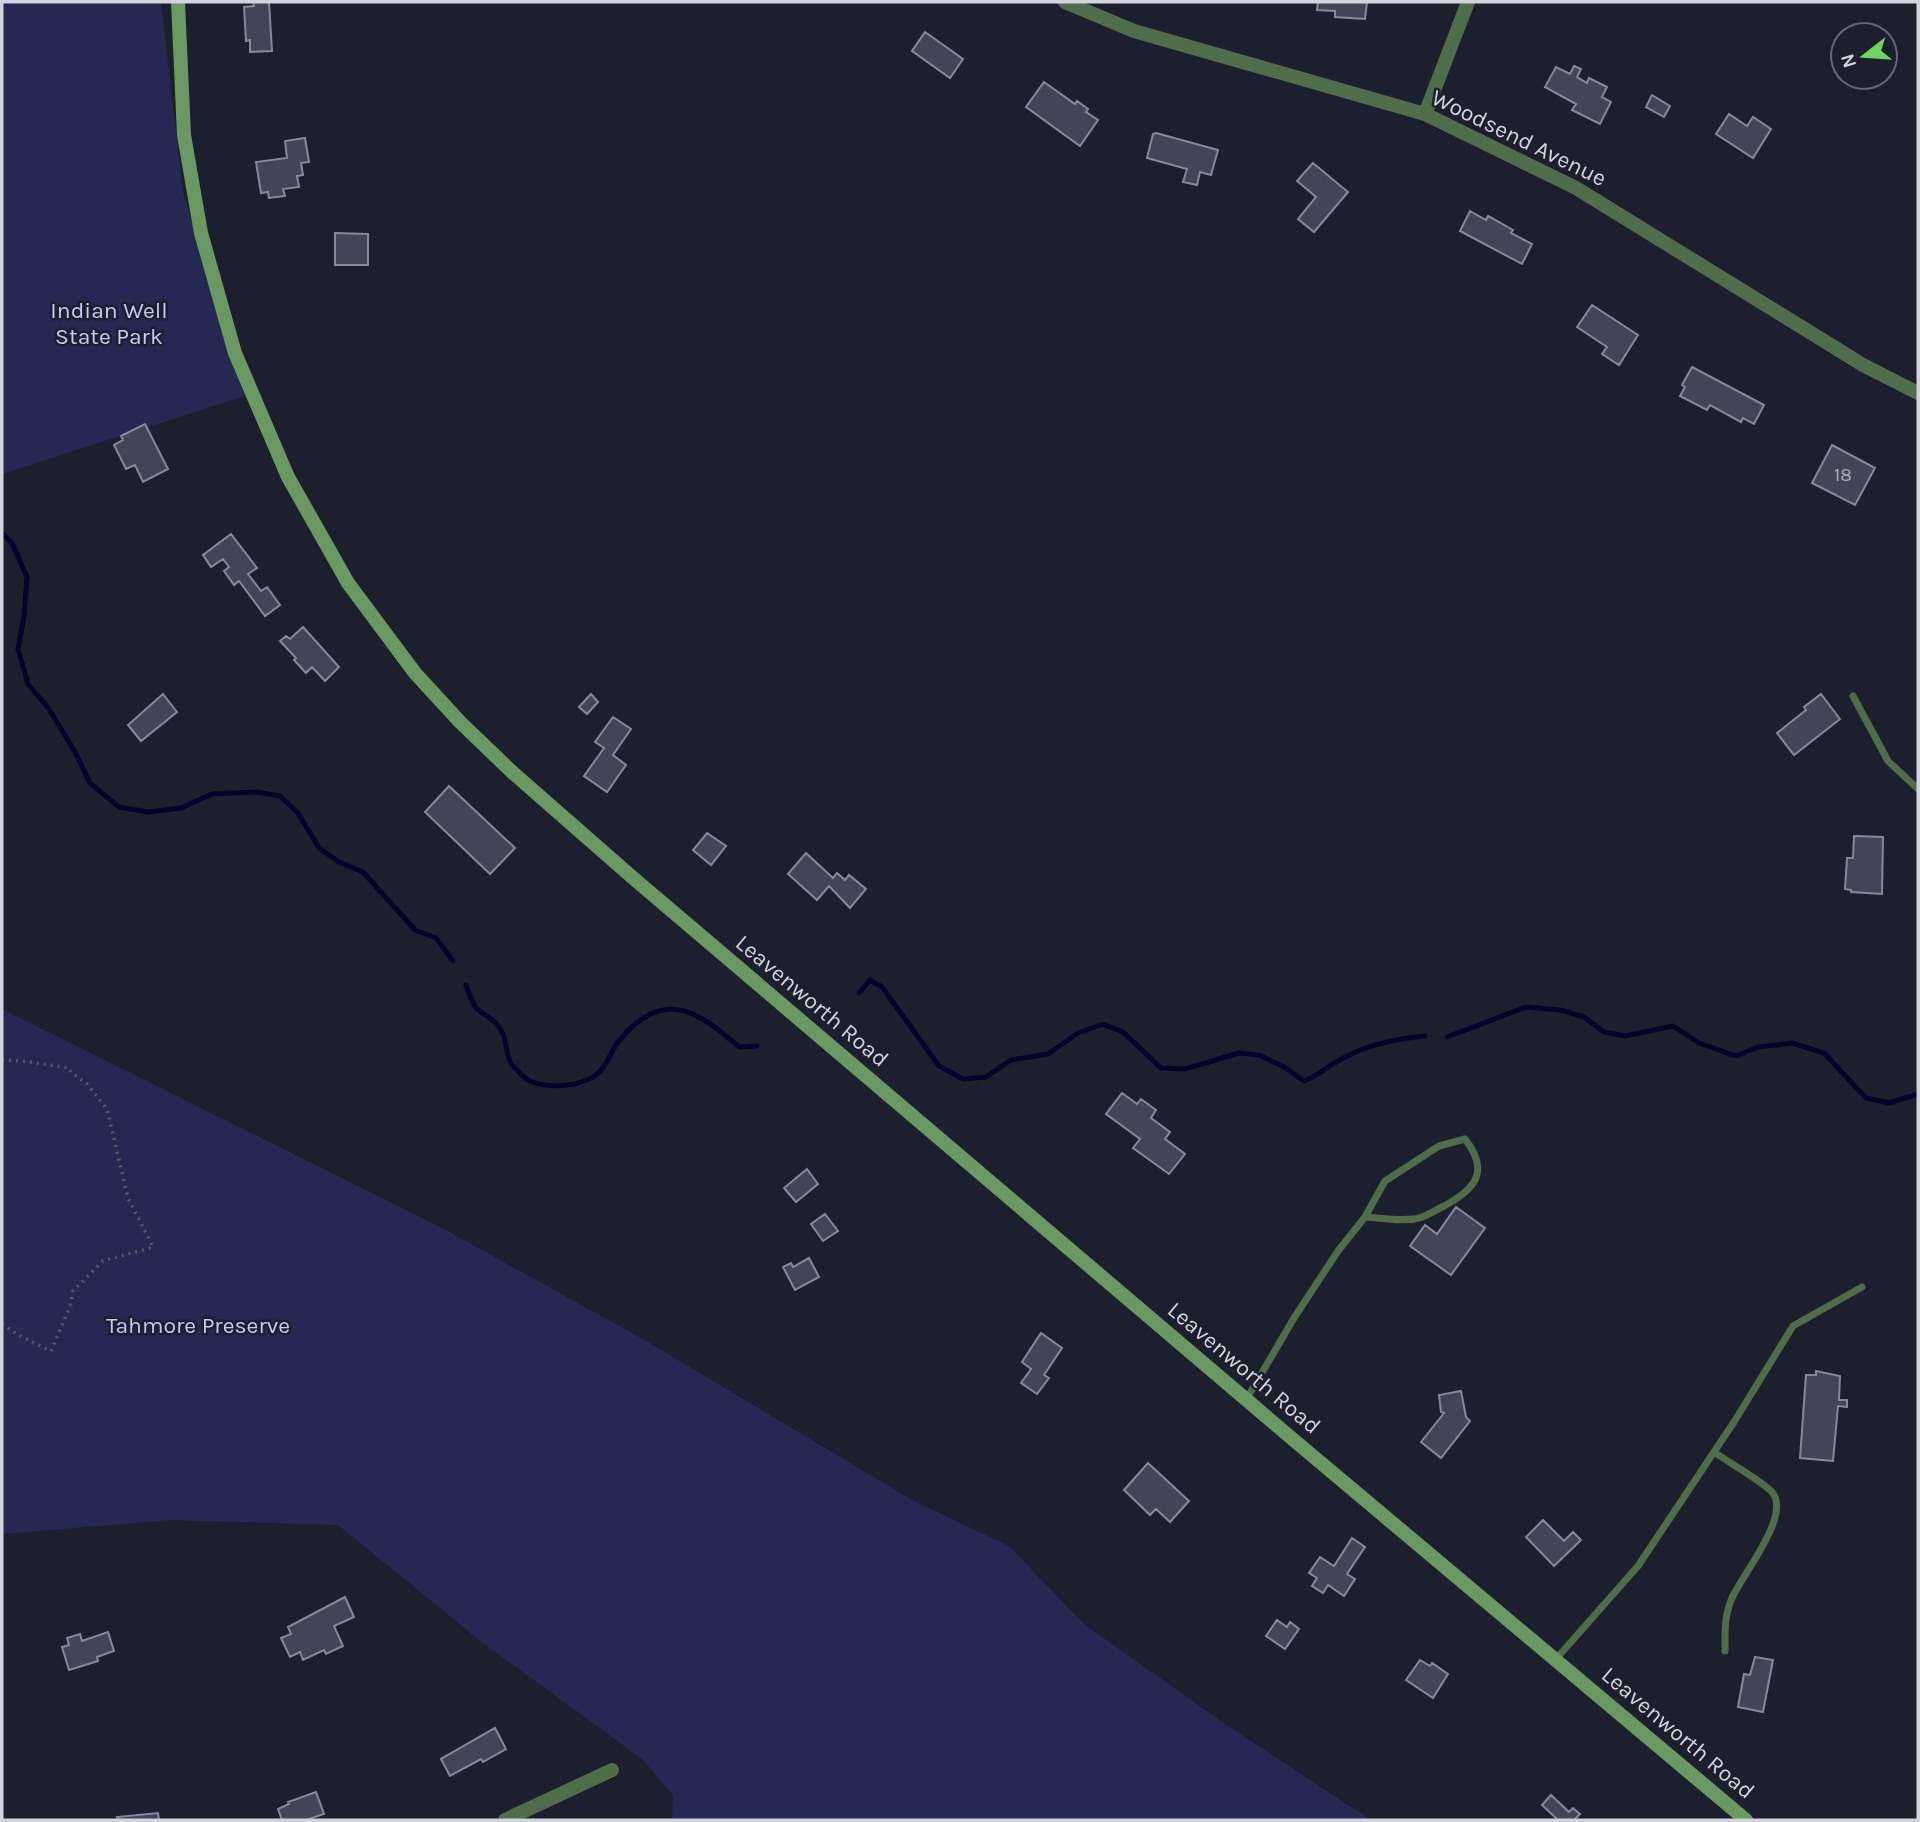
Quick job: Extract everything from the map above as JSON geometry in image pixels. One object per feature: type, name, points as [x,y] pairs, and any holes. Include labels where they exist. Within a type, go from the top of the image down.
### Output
[{"type":"main road","name":"Leavenworth Road","points":[[178,2],[184,135],[201,233],[235,353],[288,477],[348,583],[415,673],[460,722],[511,771],[1246,1400],[1746,1820]]},
{"type":"street","name":"Woodsend Avenue","points":[[1065,2],[1134,31],[1426,114],[1576,188],[1863,365],[1918,393]]},
{"type":"street","points":[[1426,114],[1468,2]]},
{"type":"street","points":[[505,1820],[612,1770]]},
{"type":"lane","points":[[1853,696],[1888,761],[1918,789]]},
{"type":"lane","points":[[1246,1400],[1294,1318],[1338,1251],[1365,1217],[1385,1181],[1439,1146],[1465,1139],[1476,1154],[1479,1172],[1470,1190],[1451,1202],[1420,1218],[1365,1217]]},
{"type":"lane","points":[[1556,1659],[1638,1566],[1793,1326],[1862,1287]]},
{"type":"lane","points":[[1714,1452],[1772,1492],[1778,1503],[1777,1519],[1731,1599],[1725,1620],[1725,1651]]},
{"type":"path","points":[[2,1060],[22,1060],[69,1068],[87,1084],[107,1109],[128,1198],[153,1247],[103,1261],[73,1291],[71,1304],[51,1351],[2,1324]]},
{"type":"green space","name":"Indian Well State Park","points":[[2,2],[161,2],[183,192],[245,396],[2,474]]},
{"type":"green space","name":"Tahmore Preserve","points":[[2,1009],[444,1229],[648,1342],[914,1501],[1009,1546],[1084,1624],[1219,1720],[1371,1820],[672,1820],[673,1795],[642,1759],[483,1643],[338,1525],[172,1520],[2,1534]]},
{"type":"building","points":[[253,2],[269,2],[272,51],[250,52],[250,40],[246,41],[244,7],[254,6]]},
{"type":"building","points":[[1318,2],[1367,2],[1365,19],[1335,17],[1335,11],[1317,10]]},
{"type":"building","points":[[925,32],[963,59],[950,78],[912,51]]},
{"type":"building","points":[[1574,66],[1581,69],[1577,77],[1587,83],[1589,78],[1607,87],[1602,97],[1611,102],[1600,124],[1572,110],[1576,104],[1545,87],[1556,67],[1570,74]]},
{"type":"building","points":[[1044,82],[1075,104],[1077,101],[1088,109],[1086,112],[1098,120],[1080,146],[1026,107]]},
{"type":"building","points":[[1652,95],[1670,106],[1664,117],[1646,107]]},
{"type":"building","points":[[1729,114],[1747,126],[1753,117],[1771,129],[1753,158],[1716,134]]},
{"type":"building","points":[[1153,134],[1218,150],[1211,175],[1200,172],[1197,185],[1183,182],[1187,169],[1147,158]]},
{"type":"building","points":[[305,138],[309,162],[301,163],[303,175],[297,176],[299,187],[283,189],[285,196],[269,198],[268,192],[261,193],[256,162],[287,158],[285,141]]},
{"type":"building","points":[[1313,163],[1348,192],[1314,232],[1298,219],[1316,197],[1297,181]]},
{"type":"building","points":[[1470,211],[1486,220],[1488,216],[1532,244],[1522,264],[1460,231]]},
{"type":"building","points":[[335,233],[368,234],[368,265],[335,265]]},
{"type":"building","points":[[1592,305],[1638,335],[1619,365],[1602,354],[1607,347],[1577,327]]},
{"type":"building","points":[[1692,367],[1764,405],[1754,424],[1743,418],[1741,422],[1710,405],[1707,410],[1680,396],[1685,387],[1682,385]]},
{"type":"building","points":[[145,424],[168,469],[143,482],[135,465],[126,469],[114,445],[123,440],[121,436]]},
{"type":"building","points":[[1832,445],[1875,468],[1855,505],[1812,483]]},
{"type":"building","points":[[231,534],[257,568],[248,574],[261,591],[267,587],[280,605],[265,616],[239,581],[234,585],[224,571],[229,567],[223,559],[211,567],[203,555]]},
{"type":"building","points":[[303,627],[339,667],[325,681],[312,667],[306,673],[280,641],[286,636],[290,639]]},
{"type":"building","points":[[163,694],[177,712],[141,741],[128,725]]},
{"type":"building","points":[[591,694],[598,702],[587,714],[579,707]]},
{"type":"building","points":[[1821,694],[1840,719],[1794,755],[1777,733]]},
{"type":"building","points":[[613,717],[631,729],[613,755],[626,765],[607,792],[584,776],[604,748],[595,742]]},
{"type":"building","points":[[449,786],[515,848],[490,874],[425,812]]},
{"type":"building","points":[[707,833],[726,846],[711,865],[693,850]]},
{"type":"building","points":[[1854,836],[1883,837],[1882,894],[1851,892],[1845,889],[1847,858],[1853,858]]},
{"type":"building","points":[[806,853],[833,878],[837,873],[845,880],[849,875],[866,889],[850,908],[829,886],[817,900],[788,874]]},
{"type":"building","points":[[1122,1093],[1137,1104],[1141,1099],[1156,1110],[1151,1118],[1170,1132],[1165,1139],[1185,1154],[1169,1174],[1133,1148],[1140,1139],[1106,1114]]},
{"type":"building","points":[[807,1169],[818,1184],[796,1202],[784,1188]]},
{"type":"building","points":[[1456,1207],[1485,1228],[1451,1275],[1410,1246],[1425,1225],[1437,1234]]},
{"type":"building","points":[[825,1214],[838,1231],[823,1241],[811,1224]]},
{"type":"building","points":[[809,1258],[819,1277],[795,1290],[783,1267],[791,1263],[793,1267]]},
{"type":"building","points":[[1041,1333],[1062,1348],[1044,1375],[1049,1378],[1037,1394],[1021,1383],[1031,1369],[1022,1362]]},
{"type":"building","points":[[1816,1371],[1840,1376],[1839,1400],[1847,1400],[1847,1407],[1838,1406],[1833,1461],[1800,1458],[1806,1375],[1816,1375]]},
{"type":"building","points":[[1461,1391],[1466,1417],[1470,1421],[1441,1458],[1421,1442],[1444,1413],[1441,1412],[1439,1395]]},
{"type":"building","points":[[1148,1463],[1189,1501],[1170,1522],[1156,1509],[1150,1515],[1124,1490]]},
{"type":"building","points":[[1543,1520],[1564,1541],[1573,1532],[1581,1540],[1554,1566],[1526,1537]]},
{"type":"building","points":[[1352,1538],[1365,1547],[1347,1574],[1355,1579],[1344,1596],[1328,1585],[1323,1593],[1312,1586],[1317,1578],[1309,1573],[1320,1557],[1334,1566]]},
{"type":"building","points":[[345,1597],[354,1617],[334,1626],[343,1646],[326,1654],[324,1650],[303,1660],[300,1652],[290,1657],[281,1638],[291,1634],[288,1627]]},
{"type":"building","points":[[1277,1620],[1287,1627],[1290,1622],[1299,1629],[1285,1649],[1266,1636]]},
{"type":"building","points":[[108,1632],[114,1651],[97,1657],[98,1661],[69,1670],[62,1647],[69,1645],[67,1638],[80,1634],[82,1641]]},
{"type":"building","points":[[1755,1657],[1773,1660],[1763,1712],[1738,1707],[1744,1674],[1750,1675]]},
{"type":"building","points":[[1420,1660],[1430,1666],[1432,1663],[1448,1674],[1433,1698],[1406,1680]]},
{"type":"building","points":[[495,1728],[506,1749],[450,1776],[441,1759]]},
{"type":"building","points":[[316,1792],[324,1814],[306,1820],[282,1820],[278,1809],[289,1804],[288,1802]]},
{"type":"building","points":[[1551,1795],[1569,1812],[1573,1808],[1580,1814],[1574,1820],[1558,1820],[1542,1805]]},
{"type":"building","points":[[158,1813],[159,1820],[118,1820],[117,1817]]},
{"type":"waterway","points":[[2,533],[12,543],[27,577],[18,649],[28,684],[49,709],[90,783],[119,807],[148,812],[181,808],[212,794],[257,792],[280,796],[298,813],[319,848],[339,862],[363,872],[415,930],[436,938],[453,961]]},
{"type":"waterway","points":[[859,993],[870,980],[882,987],[939,1066],[963,1079],[986,1077],[1011,1060],[1048,1054],[1078,1033],[1103,1024],[1123,1032],[1161,1068],[1185,1069],[1239,1053],[1259,1055],[1284,1067],[1304,1081],[1358,1051],[1391,1041],[1425,1036]]},
{"type":"waterway","points":[[466,985],[477,1009],[501,1030],[512,1065],[526,1079],[536,1083],[567,1085],[596,1075],[617,1044],[635,1024],[650,1014],[665,1010],[693,1014],[739,1047],[757,1046]]},
{"type":"waterway","points":[[1447,1037],[1526,1007],[1560,1010],[1584,1017],[1604,1032],[1625,1036],[1673,1026],[1699,1043],[1736,1056],[1758,1047],[1792,1043],[1824,1053],[1866,1098],[1889,1103],[1918,1094]]}]
